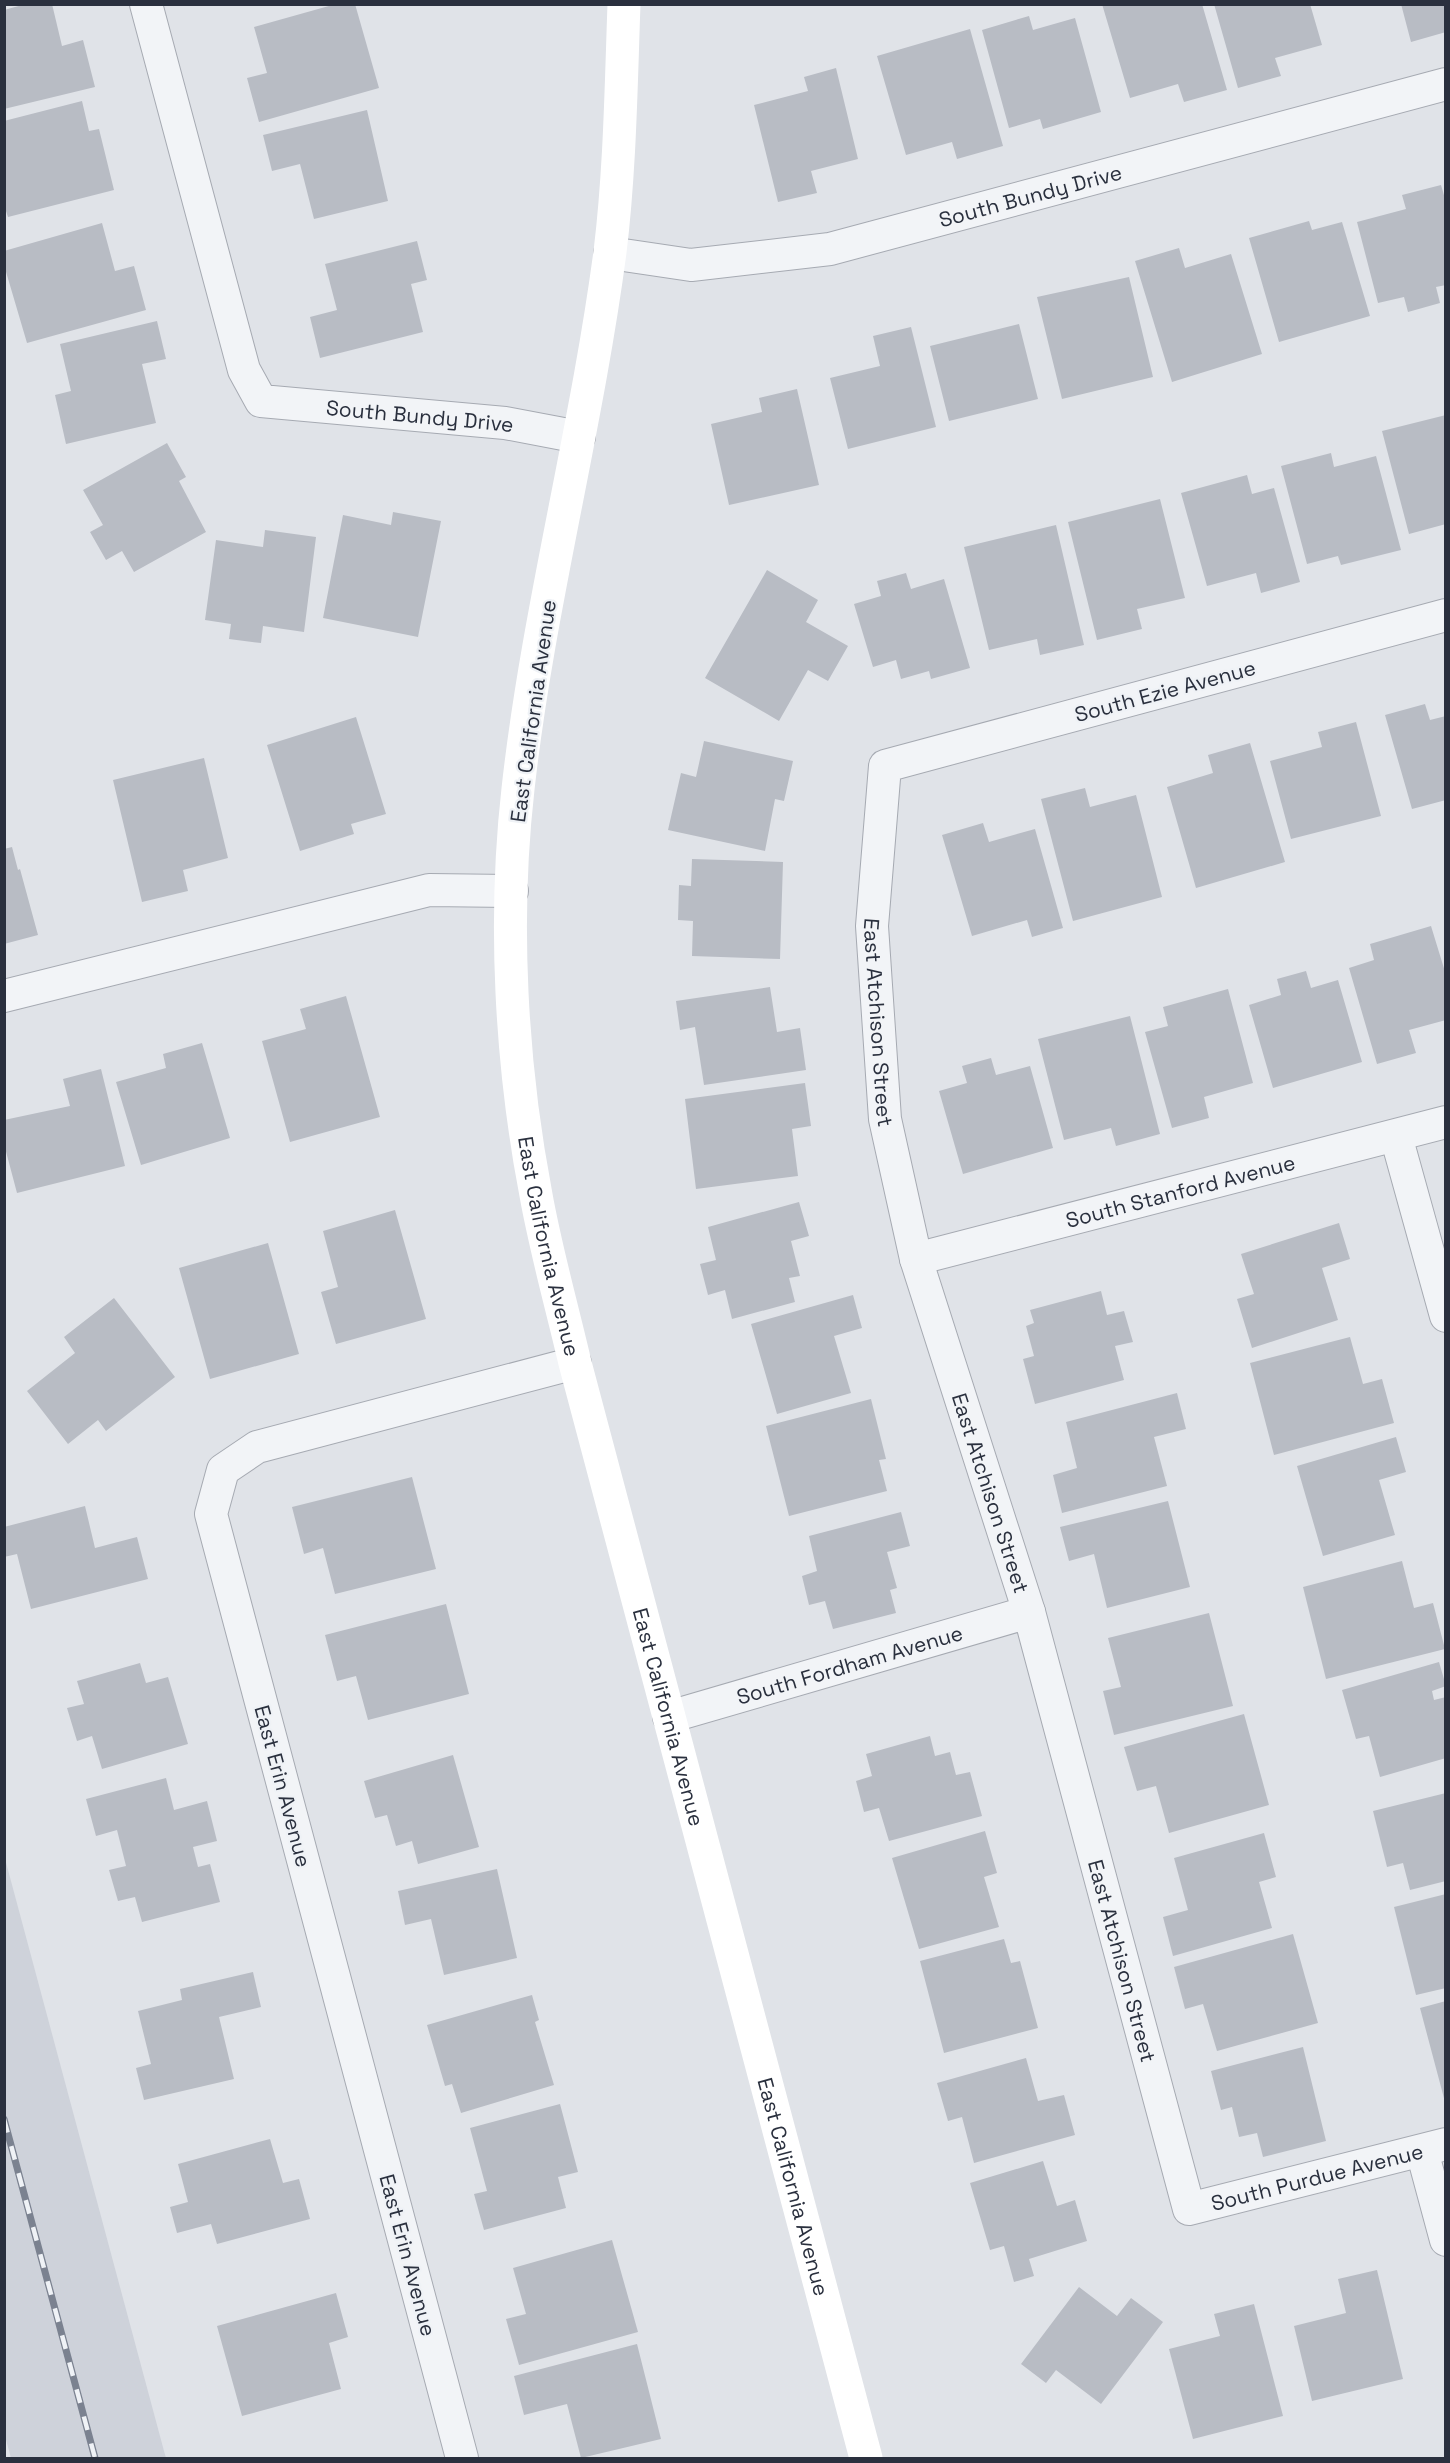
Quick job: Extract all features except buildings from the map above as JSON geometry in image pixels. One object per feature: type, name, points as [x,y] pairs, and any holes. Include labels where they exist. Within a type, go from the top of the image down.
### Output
[{"type":"street","name":"South Bundy Drive","points":[[146,4],[244,370],[261,401],[505,423],[579,437]]},
{"type":"street","name":"East California Avenue","points":[[624,4],[620,153],[610,253],[579,437],[533,681],[517,791],[512,891],[512,972],[517,1066],[536,1195],[575,1363],[866,2458]]},
{"type":"street","name":"South Bundy Drive","points":[[610,253],[691,265],[830,249],[1446,84]]},
{"type":"street","name":"South Ezie Avenue","points":[[885,766],[1446,615]]},
{"type":"street","name":"East Atchison Street","points":[[885,766],[872,926],[885,1119],[916,1258],[1029,1612],[1189,2209]]},
{"type":"street","points":[[4,996],[429,890],[512,891]]},
{"type":"street","name":"South Stanford Avenue","points":[[916,1258],[1446,1122]]},
{"type":"street","points":[[1396,1136],[1446,1316]]},
{"type":"street","name":"East Erin Avenue","points":[[462,2458],[211,1514],[223,1470],[257,1447],[575,1363]]},
{"type":"street","name":"South Fordham Avenue","points":[[669,1717],[1029,1612]]},
{"type":"street","points":[[1434,2147],[1446,2240]]},
{"type":"street","name":"South Purdue Avenue","points":[[1189,2209],[1434,2147]]},
{"type":"shaded area","points":[[4,1855],[166,2458],[11,2458],[5,2436]]},
{"type":"railway","points":[[4,2119],[95,2458]]}]
